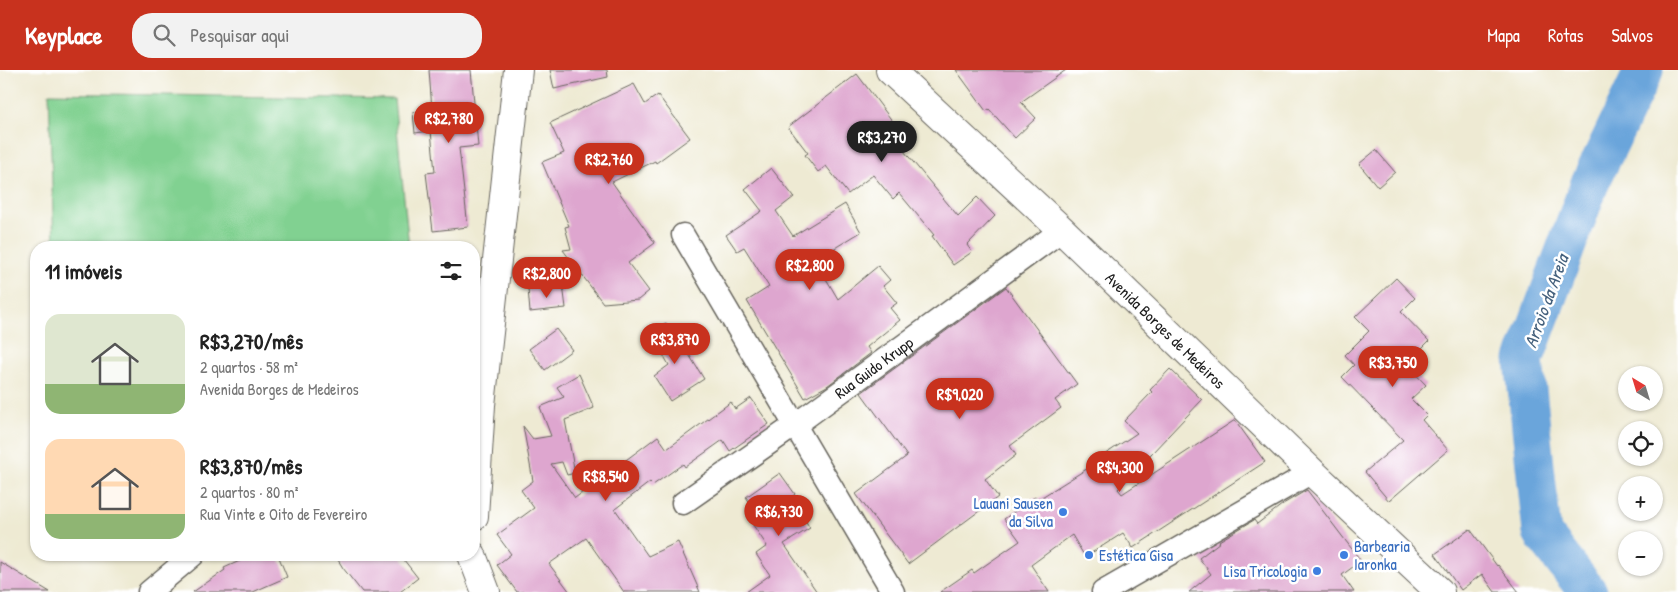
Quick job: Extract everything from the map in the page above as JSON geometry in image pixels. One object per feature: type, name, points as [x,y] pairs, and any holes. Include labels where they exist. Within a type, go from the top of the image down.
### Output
[{"type":"main road","points":[[480,390],[518,70]]},
{"type":"main road","name":"Avenida Borges de Medeiros","points":[[890,70],[1062,230],[1312,472],[1440,592]]},
{"type":"main road","points":[[474,561],[486,592]]},
{"type":"street","name":"Rua Guido Krupp","points":[[683,503],[795,425],[1062,230]]},
{"type":"street","points":[[684,235],[893,592]]},
{"type":"street","points":[[1102,592],[1312,472]]},
{"type":"street","points":[[149,592],[186,561]]},
{"type":"green space","points":[[49,93],[394,99],[408,241],[54,241]]},
{"type":"building","points":[[429,70],[471,70],[478,146],[459,148],[468,227],[433,231],[426,173],[435,172],[431,131],[415,133],[413,112],[432,110]]},
{"type":"building","points":[[550,70],[607,70],[608,77],[554,89]]},
{"type":"building","points":[[956,70],[1066,70],[1021,102],[1036,118],[1015,138],[989,109],[986,111]]},
{"type":"building","points":[[857,74],[911,146],[904,151],[958,216],[977,197],[995,216],[967,245],[972,252],[953,265],[932,236],[934,235],[899,193],[893,199],[873,175],[848,194],[826,166],[818,172],[805,155],[808,153],[788,127]]},
{"type":"building","points":[[634,84],[645,104],[658,95],[690,138],[656,163],[655,161],[612,182],[655,243],[628,263],[649,291],[638,300],[603,303],[563,250],[571,249],[565,227],[569,226],[542,162],[564,153],[550,123]]},
{"type":"building","points":[[1376,150],[1395,172],[1378,187],[1359,164]]},
{"type":"building","points":[[771,168],[794,197],[776,211],[793,236],[845,204],[861,232],[815,260],[838,299],[878,266],[890,280],[883,286],[897,303],[890,308],[900,320],[867,347],[871,353],[827,386],[805,398],[747,301],[769,287],[744,247],[737,251],[726,235],[762,211],[745,189]]},
{"type":"building","points":[[1396,278],[1415,298],[1401,312],[1429,341],[1406,364],[1426,385],[1411,399],[1427,415],[1422,420],[1448,450],[1389,501],[1365,472],[1403,440],[1342,377],[1354,365],[1345,355],[1369,331],[1355,317]]},
{"type":"building","points":[[563,285],[566,308],[530,312],[528,289]]},
{"type":"building","points":[[1006,287],[1077,384],[1055,400],[1061,408],[1010,446],[1016,455],[985,479],[998,497],[908,564],[856,494],[907,456],[861,393]]},
{"type":"building","points":[[666,323],[685,355],[688,353],[704,379],[670,401],[654,376],[669,365],[650,332]]},
{"type":"building","points":[[556,329],[572,350],[545,370],[529,349]]},
{"type":"building","points":[[1170,369],[1202,400],[1118,489],[1122,494],[1235,420],[1265,462],[1133,548],[1123,533],[1085,557],[1072,535],[1031,565],[1049,592],[940,592],[972,570],[974,573],[1020,541],[1004,519],[1035,497],[1037,500],[1093,465],[1092,463],[1137,433],[1124,421],[1152,392],[1150,390]]},
{"type":"building","points":[[579,374],[594,408],[565,420],[575,473],[567,475],[562,462],[551,464],[575,498],[658,436],[667,449],[731,402],[735,409],[751,398],[769,424],[730,451],[723,440],[685,467],[683,464],[653,485],[650,482],[615,509],[648,556],[678,542],[700,592],[624,592],[586,538],[549,564],[570,592],[517,592],[497,565],[511,554],[497,535],[534,508],[521,490],[533,481],[523,426],[533,439],[551,436],[540,407],[564,397],[557,387]]},
{"type":"building","points":[[780,473],[795,494],[791,498],[810,528],[784,544],[817,592],[746,592],[770,575],[756,554],[767,546],[753,525],[762,520],[746,497]]},
{"type":"building","points":[[1307,490],[1361,561],[1342,575],[1354,592],[1189,592],[1211,574],[1199,558],[1219,541],[1254,520],[1257,524],[1283,504]]},
{"type":"building","points":[[1470,529],[1519,592],[1495,592],[1482,574],[1461,590],[1435,554]]},
{"type":"building","points":[[240,561],[280,561],[287,577],[253,592],[193,592],[225,570],[224,568]]},
{"type":"building","points":[[339,561],[405,561],[418,578],[400,592],[362,592]]},
{"type":"building","points":[[0,562],[50,592],[0,592]]},
{"type":"waterway","name":"Arroio da Areia","points":[[1588,592],[1542,533],[1524,360],[1590,183],[1644,70]]},
{"type":"place","name":"Lauani Sausen da Silva","points":[[1063,512]]},
{"type":"place","name":"Estética Gisa","points":[[1089,555]]},
{"type":"place","name":"Barbearia Iaronka","points":[[1344,555]]},
{"type":"place","name":"Lisa Tricologia","points":[[1317,571]]}]
